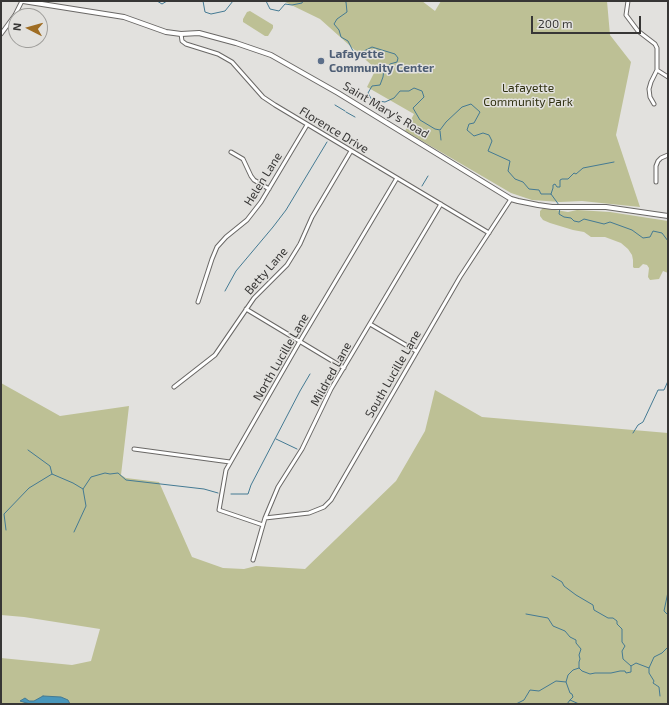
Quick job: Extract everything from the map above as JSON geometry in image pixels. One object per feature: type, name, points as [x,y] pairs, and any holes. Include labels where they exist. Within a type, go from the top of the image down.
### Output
[{"type":"street","points":[[1,34],[22,1]]},
{"type":"street","name":"Saint Mary's Road","points":[[22,1],[124,17],[166,32],[181,34],[199,33],[236,43],[271,55],[343,96],[511,198],[528,204],[552,207],[606,207],[668,216]]},
{"type":"street","points":[[628,1],[626,15],[638,30],[655,44],[657,48],[657,70],[649,89],[650,97],[654,104]]},
{"type":"street","name":"Florence Drive","points":[[181,34],[182,41],[186,44],[218,54],[232,62],[263,97],[307,125],[489,233]]},
{"type":"street","points":[[657,70],[668,77]]},
{"type":"street","name":"Helen Lane","points":[[198,302],[217,247],[251,215],[269,189],[307,125]]},
{"type":"street","name":"Betty Lane","points":[[174,387],[215,355],[246,309],[258,294],[281,272],[294,255],[312,217],[351,151]]},
{"type":"street","points":[[231,152],[243,159],[254,180],[269,189]]},
{"type":"street","points":[[656,182],[656,166],[658,161],[668,155]]},
{"type":"street","name":"North Lucille Lane","points":[[263,525],[219,510],[226,473],[230,462],[397,178]]},
{"type":"street","name":"South Lucille Lane","points":[[265,518],[309,513],[319,510],[327,504],[336,492],[460,277],[511,198]]},
{"type":"street","name":"Mildred Lane","points":[[253,560],[265,518],[278,487],[299,454],[325,400],[441,204]]},
{"type":"street","points":[[246,309],[344,368]]},
{"type":"street","points":[[370,324],[416,351]]},
{"type":"street","points":[[134,449],[230,462]]},
{"type":"green space","name":"Lafayette Community Park","points":[[283,1],[422,1],[435,11],[441,1],[607,1],[610,35],[631,62],[616,135],[640,207],[582,201],[560,202],[532,200],[511,193],[405,131],[414,114],[367,87],[376,69],[320,19]]},
{"type":"green space","points":[[250,11],[273,25],[273,28],[268,36],[265,36],[243,22],[247,12]]},
{"type":"green space","points":[[543,208],[568,212],[577,210],[610,212],[668,221],[668,273],[663,271],[659,279],[650,280],[648,277],[649,268],[647,265],[643,264],[639,268],[634,268],[632,255],[621,243],[605,237],[591,237],[584,232],[543,220],[540,216],[540,211]]},
{"type":"green space","points":[[1,383],[60,416],[129,406],[121,475],[126,478],[159,482],[192,557],[223,568],[244,569],[256,566],[305,569],[396,481],[425,431],[435,390],[482,417],[668,433],[668,704],[1,704],[1,658],[72,665],[91,661],[100,629],[24,617],[1,615]]},
{"type":"water","points":[[43,696],[61,697],[68,700],[70,704],[30,704],[20,701],[25,698],[29,701],[34,701]]},
{"type":"waterway","points":[[157,1],[162,4],[167,1]]},
{"type":"waterway","points":[[203,1],[205,12],[211,14],[225,11],[233,1]]},
{"type":"waterway","points":[[266,1],[270,9],[279,11],[285,4],[292,5],[302,3],[303,1]]},
{"type":"waterway","points":[[344,1],[346,2],[347,12],[337,19],[334,24],[339,30],[341,37],[348,41],[353,51],[360,53],[372,47],[395,54],[398,58],[397,62],[390,64],[384,69],[380,85],[372,86],[368,93],[372,100],[385,102],[394,98],[400,91],[409,91],[414,88],[422,91],[424,97],[413,108],[420,120],[435,129],[440,130],[462,107],[471,104],[480,112],[474,123],[469,124],[467,130],[474,136],[483,133],[489,135],[492,141],[488,151],[510,161],[508,171],[515,179],[523,182],[529,189],[539,190],[541,194],[551,194],[559,205]]},
{"type":"waterway","points":[[335,105],[345,111]]},
{"type":"waterway","points":[[346,112],[355,117]]},
{"type":"waterway","points":[[440,131],[441,140]]},
{"type":"waterway","points":[[225,291],[236,271],[286,210],[327,142]]},
{"type":"waterway","points":[[551,194],[553,185],[555,184],[557,187],[560,187],[560,180],[568,179],[574,173],[576,174],[583,168],[614,162]]},
{"type":"waterway","points":[[422,186],[428,176]]},
{"type":"waterway","points":[[560,208],[559,214],[564,217],[571,218],[574,221],[579,222],[584,219],[604,224],[610,222],[632,230],[643,238],[650,237],[653,231],[662,233],[668,241]]},
{"type":"waterway","points":[[231,494],[248,494],[251,485],[310,374]]},
{"type":"waterway","points":[[633,433],[638,425],[643,422],[658,390],[664,390],[668,381]]},
{"type":"waterway","points":[[276,439],[297,449]]},
{"type":"waterway","points":[[28,450],[50,466],[52,474]]},
{"type":"waterway","points":[[74,532],[86,506],[83,489],[91,477],[105,473],[118,473],[126,480],[204,489],[218,493]]},
{"type":"waterway","points":[[6,530],[4,514],[29,488],[52,474],[83,489]]},
{"type":"waterway","points":[[552,576],[562,582],[564,586],[576,595],[593,605],[594,610],[617,621],[617,624],[622,629],[622,642],[625,646],[622,651],[623,659],[631,666],[636,663],[649,668],[654,657],[662,653],[668,647]]},
{"type":"waterway","points":[[668,592],[664,611],[668,615]]},
{"type":"waterway","points":[[526,614],[548,618],[553,626],[565,631],[570,637],[576,640],[576,643],[581,649],[579,655],[579,668],[582,671],[590,674],[620,671],[625,671],[626,673],[631,672],[631,666]]},
{"type":"waterway","points":[[579,668],[573,670],[568,675],[566,682],[573,697],[570,700],[579,704]]},
{"type":"waterway","points":[[649,668],[649,673],[654,681],[653,683],[659,687],[660,696]]},
{"type":"waterway","points":[[516,704],[524,700],[530,690],[539,691],[556,681],[566,682]]},
{"type":"waterway","points":[[567,704],[570,700]]},
{"type":"place","name":"Lafayette Community Center","points":[[321,61]]}]
